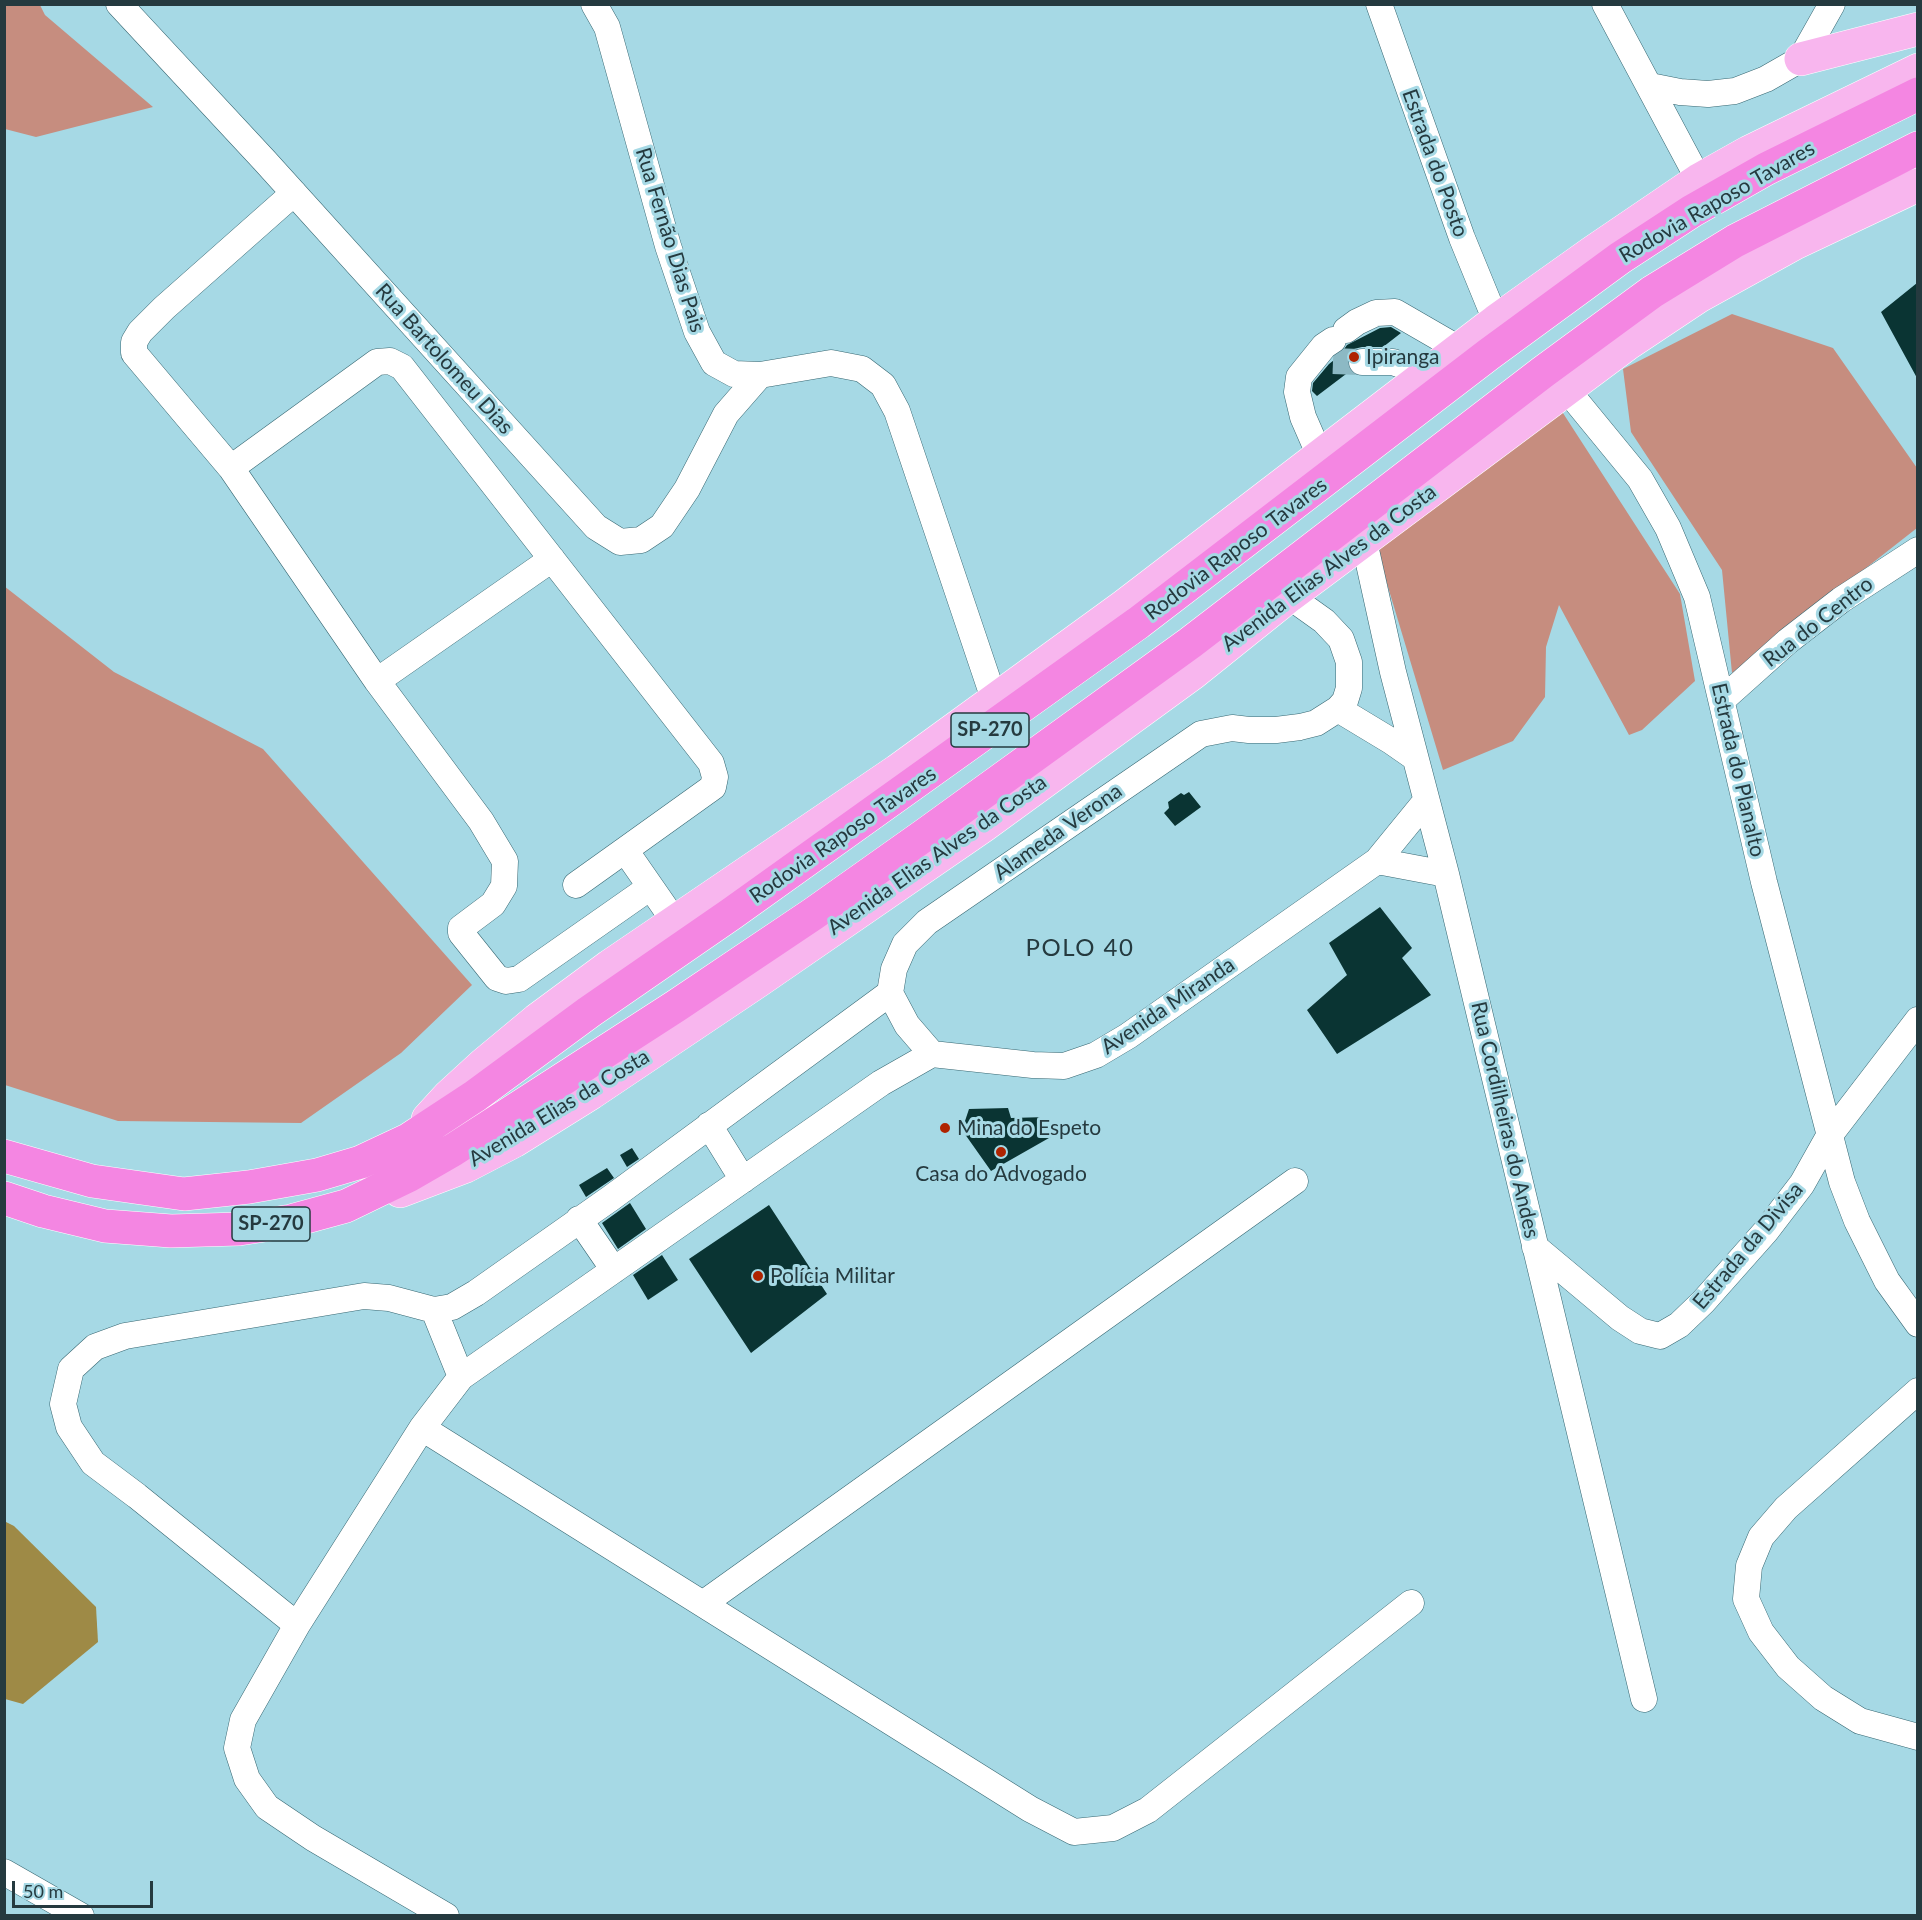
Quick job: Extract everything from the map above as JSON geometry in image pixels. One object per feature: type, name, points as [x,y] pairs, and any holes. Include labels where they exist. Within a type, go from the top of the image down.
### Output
[{"type":"highway","name":"Rodovia Raposo Tavares","points":[[4,1156],[92,1181],[184,1194],[249,1187],[317,1175],[362,1162],[408,1140],[761,894],[1129,630],[1490,354],[1620,258],[1692,211],[1766,169],[1917,93]]},
{"type":"highway","name":"Rodovia Raposo Tavares","points":[[4,1198],[43,1211],[105,1226],[171,1230],[239,1229],[291,1221],[346,1206],[408,1176],[453,1150],[676,1006],[813,914],[1190,643],[1533,379],[1652,292],[1735,241],[1917,148]]},
{"type":"main road","points":[[1801,59],[1917,29]]},
{"type":"main road","points":[[408,1140],[449,1096],[537,1020],[610,966],[897,771],[1124,606],[1496,321],[1593,252],[1699,180],[1749,152],[1917,70]]},
{"type":"main road","name":"Avenida Elias Alves da Costa","points":[[758,981],[983,826],[1193,673],[1290,596],[1627,344],[1708,291],[1795,243],[1917,184]]},
{"type":"main road","name":"Avenida Elias da Costa","points":[[346,1206],[415,1186],[466,1166],[514,1141],[591,1093],[758,981]]},
{"type":"street","name":"Rua Bartolomeu Dias","points":[[119,4],[294,193],[596,527],[620,542],[641,540],[662,526],[687,489],[726,414],[760,375]]},
{"type":"street","name":"Rua Fernão Dias Pais","points":[[594,4],[608,27],[668,246],[697,332],[714,363],[734,375],[760,375],[831,363],[862,369],[883,385],[897,411],[994,699]]},
{"type":"street","name":"Estrada do Posto","points":[[1378,4],[1462,238],[1496,321]]},
{"type":"street","points":[[1605,4],[1699,180]]},
{"type":"street","points":[[1650,86],[1680,92],[1708,94],[1735,91],[1766,79],[1801,59],[1832,4]]},
{"type":"street","points":[[294,193],[164,308],[140,332],[135,342],[134,353],[231,468],[378,681],[482,821],[505,861],[504,886],[493,904],[461,928],[460,933],[497,978],[506,981],[519,979],[650,888]]},
{"type":"street","points":[[1320,456],[1303,417],[1298,392],[1299,376],[1357,322],[1376,313],[1395,312],[1459,349]]},
{"type":"street","points":[[231,468],[377,362],[390,361],[402,367],[711,763],[715,777],[713,787],[576,885]]},
{"type":"street","points":[[1362,362],[1393,362],[1426,374]]},
{"type":"street","name":"Estrada do Planalto","points":[[1568,390],[1640,479],[1668,528],[1697,597],[1764,882],[1842,1182],[1857,1221],[1887,1281],[1917,1324]]},
{"type":"street","name":"Rua Cordilheiras do Andes","points":[[1364,540],[1393,672],[1446,874],[1644,1699]]},
{"type":"street","name":"Rua do Centro","points":[[1722,699],[1788,641],[1841,600],[1917,550]]},
{"type":"street","points":[[378,681],[552,559]]},
{"type":"street","points":[[1290,596],[1323,621],[1341,639],[1349,662],[1349,688],[1345,701],[1338,710],[1414,757]]},
{"type":"street","name":"Alameda Verona","points":[[890,993],[894,969],[905,944],[927,922],[1201,734],[1232,728],[1258,730],[1300,727],[1316,723],[1338,710]]},
{"type":"street","name":"Avenida Miranda","points":[[932,1053],[1034,1065],[1064,1065],[1095,1055],[1128,1036],[1377,861],[1426,801]]},
{"type":"street","points":[[625,850],[675,922]]},
{"type":"street","points":[[1377,861],[1446,874]]},
{"type":"street","points":[[297,1625],[93,1463],[69,1427],[63,1404],[71,1369],[95,1347],[125,1336],[364,1296],[389,1298],[434,1310],[452,1307],[476,1293],[611,1198],[890,993],[907,1025],[932,1053],[881,1083],[461,1377],[422,1428],[297,1625],[243,1720],[237,1749],[247,1779],[267,1807],[314,1838],[446,1916]]},
{"type":"street","name":"Estrada da Divisa","points":[[1535,1247],[1620,1318],[1640,1331],[1660,1336],[1679,1325],[1703,1302],[1766,1231],[1802,1184],[1829,1136],[1917,1020]]},
{"type":"street","points":[[709,1125],[743,1180]]},
{"type":"street","points":[[704,1603],[1295,1181]]},
{"type":"street","points":[[579,1219],[614,1270]]},
{"type":"street","points":[[434,1310],[461,1377]]},
{"type":"street","points":[[1917,1391],[1786,1508],[1761,1537],[1749,1566],[1746,1599],[1761,1632],[1788,1667],[1823,1698],[1860,1721],[1917,1737]]},
{"type":"street","points":[[422,1428],[1030,1809],[1074,1832],[1113,1828],[1148,1810],[1411,1603]]},
{"type":"street","points":[[4,1872],[71,1913]]},
{"type":"shaded area","points":[[5,4],[40,5],[45,15],[153,107],[36,137],[5,129]]},
{"type":"shaded area","points":[[1732,314],[1833,348],[1917,468],[1917,528],[1732,673],[1722,570],[1631,432],[1623,369]]},
{"type":"shaded area","points":[[1561,410],[1680,594],[1695,681],[1642,730],[1629,735],[1559,605],[1546,647],[1545,697],[1513,741],[1443,770],[1376,547]]},
{"type":"shaded area","points":[[4,586],[114,672],[263,749],[472,985],[401,1053],[301,1123],[118,1121],[5,1085]]},
{"type":"shaded area","points":[[4,1521],[14,1526],[96,1607],[98,1642],[23,1704],[5,1699]]},
{"type":"building","points":[[1917,283],[1917,378],[1881,312]]},
{"type":"building","points":[[1391,327],[1401,333],[1383,347],[1354,349],[1347,361],[1350,371],[1317,396],[1312,391],[1313,383],[1329,364],[1343,353],[1347,345],[1380,328]]},
{"type":"building","points":[[1189,792],[1201,807],[1175,826],[1164,813],[1169,808],[1168,802],[1181,793],[1184,795]]},
{"type":"building","points":[[1380,907],[1412,948],[1402,958],[1431,995],[1337,1054],[1307,1010],[1347,975],[1329,943]]},
{"type":"building","name":"Casa do Advogado","points":[[1008,1108],[1011,1118],[1047,1117],[1056,1134],[991,1171],[962,1130],[969,1109]]},
{"type":"building","points":[[632,1148],[639,1159],[627,1167],[620,1155]]},
{"type":"building","points":[[607,1168],[614,1178],[586,1197],[579,1185]]},
{"type":"building","points":[[630,1203],[646,1229],[618,1249],[602,1223]]},
{"type":"building","name":"Polícia Militar","points":[[769,1205],[827,1294],[751,1353],[689,1259]]},
{"type":"building","points":[[662,1255],[678,1280],[648,1300],[633,1275]]},
{"type":"tunnel","points":[[1333,361],[1362,362]]},
{"type":"place","name":"Ipiranga","points":[[1354,357]]},
{"type":"place","name":"Mina do Espeto","points":[[945,1128]]},
{"type":"place","name":"Casa do Advogado","points":[[1001,1152]]},
{"type":"place","name":"Polícia Militar","points":[[758,1276]]},
{"type":"district","name":"POLO 40","points":[[1080,948]]}]
